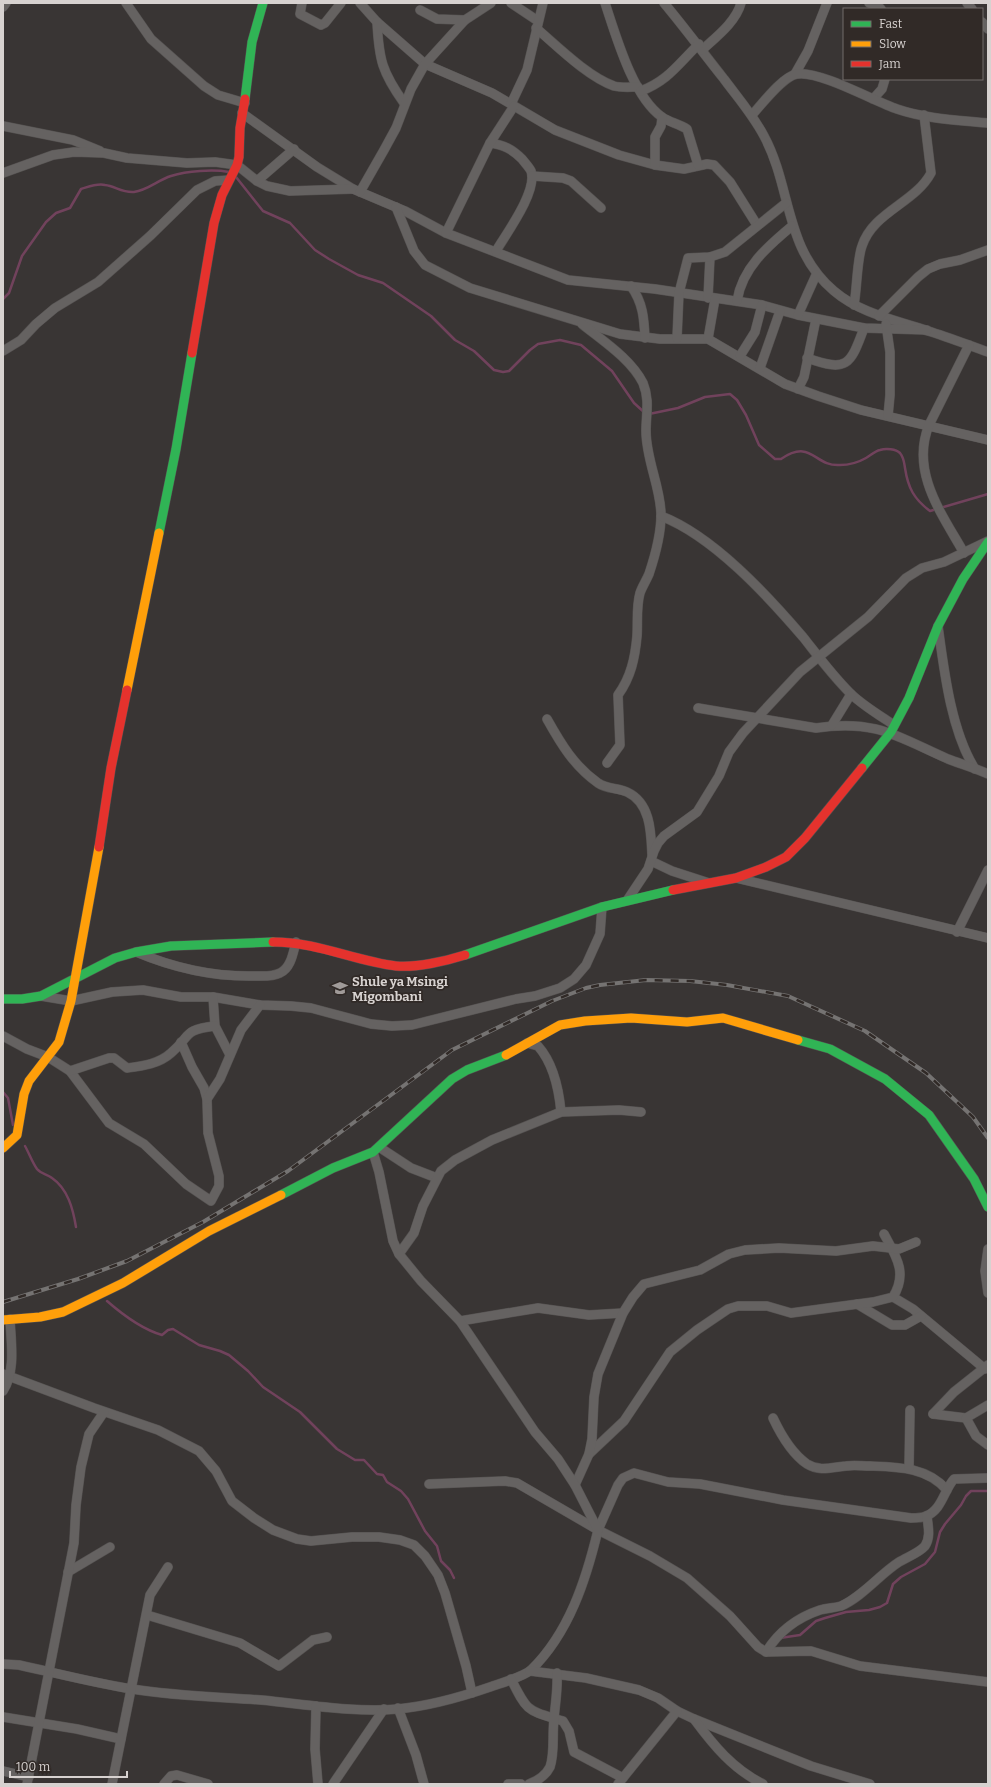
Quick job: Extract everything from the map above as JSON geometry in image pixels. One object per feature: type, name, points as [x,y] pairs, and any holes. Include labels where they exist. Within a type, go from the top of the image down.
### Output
[{"type":"street","points":[[3,7],[6,3]]},
{"type":"street","points":[[126,3],[152,38],[204,86],[218,94],[245,103]]},
{"type":"street","points":[[3,1148],[17,1135],[24,1094],[29,1081],[35,1071],[59,1042],[71,1001],[105,816],[111,768],[176,449],[214,223],[217,209],[229,180],[237,166],[242,113],[245,103],[252,42],[262,3]]},
{"type":"street","points":[[302,3],[300,14],[321,25],[325,23],[341,3]]},
{"type":"street","points":[[360,3],[377,22],[425,64],[492,93],[555,130],[577,140],[619,155],[655,165],[684,169],[707,164],[714,166],[720,170],[730,182],[757,225]]},
{"type":"street","points":[[357,190],[396,128],[404,103],[425,64],[464,20],[493,3]]},
{"type":"street","points":[[511,3],[537,24],[572,59],[604,81],[615,86],[640,89],[657,85],[667,78],[701,47],[723,31],[740,8],[741,3]]},
{"type":"street","points":[[446,233],[490,143],[513,105],[527,70],[543,3]]},
{"type":"street","points":[[605,3],[622,57],[647,102],[662,117],[687,128],[698,165]]},
{"type":"street","points":[[664,3],[701,47],[752,114],[765,138],[775,163],[792,226],[816,275],[835,292],[854,305],[882,317],[927,330],[988,352]]},
{"type":"street","points":[[752,114],[779,86],[795,74],[808,51],[828,3]]},
{"type":"street","points":[[869,3],[877,5],[879,8]]},
{"type":"street","points":[[420,10],[437,19],[464,20]]},
{"type":"street","points":[[377,22],[379,56],[383,69],[404,103]]},
{"type":"street","points":[[795,74],[814,76],[898,109],[924,115],[986,125]]},
{"type":"street","points":[[873,99],[882,90],[885,80]]},
{"type":"street","points":[[242,113],[317,167],[357,190],[396,207],[446,233],[568,280],[679,292],[762,305],[798,316],[864,328],[886,330],[927,330]]},
{"type":"street","points":[[854,305],[861,247],[867,235],[881,218],[905,200],[928,179],[931,173],[924,115]]},
{"type":"street","points":[[655,165],[656,138],[661,126],[662,117]]},
{"type":"street","points":[[3,126],[73,140],[104,153]]},
{"type":"street","points":[[490,143],[504,145],[511,148],[528,166],[532,176],[529,194],[496,251]]},
{"type":"street","points":[[256,181],[294,149]]},
{"type":"street","points":[[3,173],[53,155],[74,152],[104,153],[127,158],[187,163],[215,162],[237,166],[256,181],[267,186],[290,191],[357,190]]},
{"type":"street","points":[[532,176],[562,178],[571,181],[601,208]]},
{"type":"street","points":[[3,351],[21,340],[36,324],[55,308],[98,282],[150,236],[197,190],[215,181],[229,180]]},
{"type":"street","points":[[677,338],[679,292],[688,258],[710,257],[725,252],[786,203]]},
{"type":"street","points":[[396,207],[414,251],[426,265],[470,288],[620,334],[645,338],[708,338],[785,384],[798,389],[861,410],[988,440]]},
{"type":"street","points":[[737,301],[740,287],[749,269],[762,252],[792,226]]},
{"type":"street","points":[[882,317],[928,269],[988,250]]},
{"type":"street","points":[[708,338],[711,298],[710,257]]},
{"type":"street","points":[[798,316],[816,275]]},
{"type":"street","points":[[631,286],[639,298],[643,310],[645,338]]},
{"type":"street","points":[[740,356],[755,332],[762,305]]},
{"type":"street","points":[[760,368],[780,310]]},
{"type":"street","points":[[882,317],[890,352],[890,395],[888,416]]},
{"type":"street","points":[[798,389],[804,377],[816,319]]},
{"type":"street","points":[[578,321],[622,357],[643,383],[648,407],[646,431],[649,456],[658,493],[661,516],[649,574],[640,593],[633,664],[627,684],[618,695],[620,745],[607,763]]},
{"type":"street","points":[[807,358],[827,365],[843,365],[848,362],[857,347],[864,328]]},
{"type":"street","points":[[964,553],[938,510],[931,494],[923,446],[924,437],[929,425],[969,345]]},
{"type":"street","points":[[661,516],[678,522],[706,542],[735,567],[791,624],[851,694],[892,728],[948,759],[988,774]]},
{"type":"street","points":[[628,899],[648,868],[654,851],[664,836],[697,812],[719,776],[729,752],[757,718],[800,672],[868,617],[906,578],[922,568],[964,553],[988,541]]},
{"type":"street","points":[[3,999],[22,999],[41,996],[115,958],[136,952],[171,946],[296,942],[396,966],[435,963],[464,956],[628,899],[736,878],[766,867],[790,852],[805,838],[892,728],[908,698],[938,626],[963,579],[988,541]]},
{"type":"street","points":[[938,626],[946,679],[962,743],[975,769]]},
{"type":"street","points":[[832,725],[851,694]]},
{"type":"street","points":[[698,708],[816,728],[832,725],[892,728]]},
{"type":"street","points":[[547,719],[564,750],[577,765],[601,785],[628,793],[644,810],[650,822],[652,858]]},
{"type":"street","points":[[652,858],[672,871],[710,883]]},
{"type":"street","points":[[957,932],[988,870]]},
{"type":"street","points":[[736,878],[957,932],[988,938]]},
{"type":"street","points":[[41,996],[71,1001],[112,992],[136,990],[182,997],[213,997],[260,1005],[311,1008],[371,1024],[392,1026],[412,1025],[433,1021],[516,999],[548,993],[560,988],[574,979],[586,965],[600,934],[602,907]]},
{"type":"street","points":[[136,952],[152,959],[213,974],[268,976],[280,973],[287,967],[293,957],[296,942]]},
{"type":"street","points":[[213,997],[215,1026],[230,1055]]},
{"type":"street","points":[[207,1099],[220,1079],[241,1030],[260,1005]]},
{"type":"street","points":[[3,1391],[12,1349],[6,1320],[40,1317],[63,1312],[123,1283],[209,1231],[333,1168],[376,1150],[420,1107],[452,1079],[467,1070],[489,1062],[527,1043],[560,1025],[585,1021],[631,1018],[687,1022],[723,1018],[830,1049],[885,1079],[929,1116],[974,1179],[988,1207]]},
{"type":"street","points":[[70,1071],[109,1058],[114,1058],[127,1068],[160,1061],[171,1054],[189,1032],[197,1028],[215,1026]]},
{"type":"street","points":[[3,1036],[27,1049],[48,1057],[70,1071],[109,1123],[144,1144],[186,1184],[211,1201],[219,1186],[219,1176],[208,1133],[207,1099],[204,1088],[192,1067],[181,1042]]},
{"type":"street","points":[[527,1043],[538,1046],[545,1056],[556,1082],[562,1112]]},
{"type":"street","points":[[399,1254],[414,1233],[423,1206],[446,1166],[492,1140],[562,1112],[619,1110],[640,1112]]},
{"type":"street","points":[[376,1150],[411,1168],[438,1178]]},
{"type":"street","points":[[376,1150],[393,1241],[399,1254],[421,1281],[460,1321],[536,1432],[558,1459],[575,1485],[598,1530]]},
{"type":"street","points":[[884,1234],[900,1268],[901,1280],[893,1297]]},
{"type":"street","points":[[575,1485],[589,1454],[592,1439],[594,1398],[598,1374],[623,1313],[633,1297],[644,1284],[700,1270],[734,1253],[779,1248],[818,1251],[849,1250],[873,1246],[892,1249],[905,1248],[916,1242]]},
{"type":"street","points":[[988,1249],[985,1271],[988,1293]]},
{"type":"street","points":[[589,1454],[624,1420],[670,1352],[697,1330],[728,1309],[738,1306],[767,1306],[791,1313],[857,1304],[893,1297],[921,1316],[986,1367],[954,1392],[933,1414],[966,1418],[988,1405]]},
{"type":"street","points":[[857,1304],[892,1325],[905,1325],[921,1316]]},
{"type":"street","points":[[460,1321],[538,1308],[589,1315],[623,1313]]},
{"type":"street","points":[[6,1375],[104,1412],[158,1430],[199,1451],[216,1471],[232,1500],[254,1518],[273,1530],[297,1539],[311,1541],[352,1537],[379,1538],[400,1540],[414,1545],[425,1556],[438,1575],[445,1593],[465,1660],[472,1693]]},
{"type":"street","points":[[909,1468],[910,1410]]},
{"type":"street","points":[[3,1771],[28,1780],[76,1531],[76,1505],[81,1467],[89,1434],[104,1412]]},
{"type":"street","points":[[773,1418],[782,1437],[793,1451],[807,1464],[817,1468],[828,1469],[847,1466],[909,1468],[934,1478],[947,1490]]},
{"type":"street","points":[[966,1418],[976,1436],[988,1445]]},
{"type":"street","points":[[530,1671],[552,1644],[568,1617],[583,1586],[598,1530],[618,1485],[623,1478],[634,1473],[668,1482],[700,1484],[783,1500],[911,1518],[927,1516],[940,1504],[954,1479],[988,1478]]},
{"type":"street","points":[[429,1484],[505,1481],[517,1483],[598,1530],[650,1556],[687,1578],[730,1616],[758,1647],[766,1652],[811,1651],[860,1666],[988,1682]]},
{"type":"street","points":[[766,1652],[779,1633],[789,1625],[821,1610],[841,1606],[898,1562],[924,1547],[928,1539],[929,1531],[927,1516]]},
{"type":"street","points":[[68,1572],[110,1547]]},
{"type":"street","points":[[112,1784],[150,1595],[168,1567]]},
{"type":"street","points":[[147,1615],[240,1643],[279,1666],[313,1640],[327,1637]]},
{"type":"street","points":[[3,1664],[19,1665],[131,1689],[316,1706],[384,1709],[398,1708],[472,1693],[530,1671],[557,1673],[639,1690],[658,1698],[677,1711],[694,1719],[811,1766],[870,1784]]},
{"type":"street","points":[[534,1783],[549,1769],[551,1764],[554,1718],[558,1690],[557,1673]]},
{"type":"street","points":[[511,1679],[523,1702],[532,1712],[562,1720],[566,1725],[574,1752],[620,1781],[677,1711]]},
{"type":"street","points":[[316,1706],[315,1749],[318,1784]]},
{"type":"street","points":[[398,1708],[416,1755],[424,1784]]},
{"type":"street","points":[[333,1784],[384,1709]]},
{"type":"street","points":[[3,1717],[40,1722],[122,1739]]},
{"type":"street","points":[[694,1719],[726,1760],[752,1778],[764,1784]]},
{"type":"street","points":[[164,1784],[171,1776],[177,1775],[208,1784]]},
{"type":"street","points":[[508,1784],[521,1784]]},
{"type":"waterway","points":[[3,299],[9,293],[22,256],[46,222],[56,213],[70,208],[81,189],[99,184],[134,192],[177,174],[208,171],[229,172]]},
{"type":"waterway","points":[[236,177],[263,211],[290,223],[315,250],[358,275],[383,283],[431,316],[455,340],[474,351],[494,370],[503,372],[509,371],[538,344],[560,340],[581,345],[612,371],[634,403],[645,413]]},
{"type":"waterway","points":[[649,414],[678,408],[705,397],[730,394],[737,400],[746,415],[759,445],[775,459],[781,459],[791,453],[800,451],[806,452],[824,462],[843,465],[860,461],[875,452],[891,449],[900,453],[904,460],[906,475],[910,487],[920,502],[930,511],[988,494]]},
{"type":"waterway","points":[[3,1092],[8,1098],[13,1125]]},
{"type":"waterway","points":[[25,1146],[37,1169],[58,1183],[66,1194],[71,1206],[76,1227]]},
{"type":"waterway","points":[[107,1301],[126,1316],[147,1329],[162,1335],[168,1330],[173,1329],[199,1345],[229,1355],[248,1371],[263,1387],[300,1412],[337,1449],[355,1460],[364,1460],[377,1474],[383,1475],[387,1482],[401,1491],[408,1499],[425,1531],[437,1546],[441,1561],[450,1570],[454,1578]]},
{"type":"waterway","points":[[780,1638],[800,1635],[816,1621],[825,1618],[846,1612],[869,1610],[887,1603],[893,1584],[901,1577],[925,1564],[935,1552],[940,1532],[961,1505],[966,1496],[971,1491],[988,1491]]},
{"type":"railway","points":[[3,1302],[78,1279],[127,1261],[203,1222],[288,1171],[452,1050],[552,1001],[586,988],[600,985],[646,980],[690,981],[727,985],[788,996],[865,1031],[926,1073],[973,1117],[988,1138]]},
{"type":"traffic: fast","points":[[245,99],[252,42],[263,3]]},
{"type":"traffic: fast","points":[[159,533],[176,449],[192,353]]},
{"type":"traffic: fast","points":[[862,768],[891,732],[909,698],[938,626],[963,579],[988,542]]},
{"type":"traffic: fast","points":[[465,955],[602,907],[673,890]]},
{"type":"traffic: fast","points":[[3,999],[22,999],[41,996],[115,958],[136,952],[171,946],[273,942]]},
{"type":"traffic: fast","points":[[798,1040],[830,1049],[885,1079],[929,1115],[974,1179],[988,1207]]},
{"type":"traffic: fast","points":[[281,1195],[333,1168],[373,1152],[452,1079],[467,1070],[506,1055]]},
{"type":"traffic: slow","points":[[127,690],[159,533]]},
{"type":"traffic: slow","points":[[3,1148],[17,1135],[24,1094],[29,1081],[59,1042],[71,1001],[99,847]]},
{"type":"traffic: slow","points":[[506,1055],[560,1025],[585,1021],[631,1018],[687,1022],[723,1018],[798,1040]]},
{"type":"traffic: slow","points":[[3,1320],[40,1317],[63,1312],[123,1283],[209,1231],[281,1195]]},
{"type":"traffic: jam","points":[[192,353],[214,223],[222,195],[237,165],[239,157],[240,128],[245,99]]},
{"type":"traffic: jam","points":[[99,847],[111,768],[127,690]]},
{"type":"traffic: jam","points":[[673,890],[736,878],[766,867],[786,857],[805,838],[862,768]]},
{"type":"traffic: jam","points":[[273,942],[321,948],[381,964],[396,966],[422,965],[465,955]]},
{"type":"place","name":"Shule ya Msingi Migombani","points":[[340,988]]}]
